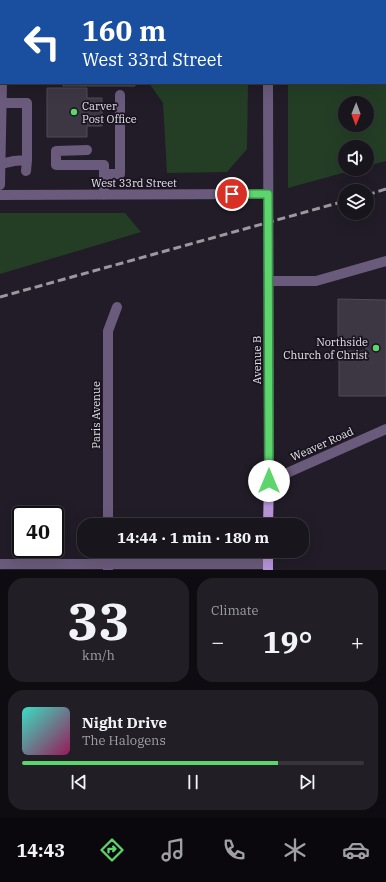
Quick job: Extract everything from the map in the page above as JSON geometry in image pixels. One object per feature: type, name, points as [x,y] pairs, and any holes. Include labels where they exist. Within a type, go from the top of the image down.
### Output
[{"type":"main road","name":"Avenue B","points":[[268,518],[269,481]]},
{"type":"street","points":[[0,185],[2,84]]},
{"type":"street","name":"Avenue B","points":[[268,84],[269,481]]},
{"type":"street","points":[[104,174],[120,174],[120,95]]},
{"type":"street","points":[[2,103],[27,102],[28,160],[26,171]]},
{"type":"street","points":[[87,150],[56,151],[56,165],[104,165],[104,195]]},
{"type":"street","points":[[0,164],[28,160]]},
{"type":"street","name":"West 33rd Street","points":[[0,195],[268,194]]},
{"type":"street","points":[[269,281],[316,281],[386,262]]},
{"type":"street","name":"Paris Avenue","points":[[108,518],[108,331],[117,307]]},
{"type":"street","name":"Weaver Road","points":[[269,481],[386,429]]},
{"type":"street","points":[[0,564],[108,567],[268,567]]},
{"type":"green space","points":[[150,84],[248,84],[247,149],[227,172],[167,173],[163,103]]},
{"type":"green space","points":[[288,84],[386,84],[386,161],[374,164],[374,140],[338,140],[338,174],[288,188]]},
{"type":"green space","points":[[0,213],[125,213],[141,232],[0,274]]},
{"type":"building","points":[[63,84],[135,84],[135,86],[63,86]]},
{"type":"building","name":"Carver Post Office","points":[[47,88],[87,88],[87,98],[102,98],[102,126],[87,126],[87,137],[47,137]]},
{"type":"building","name":"Northside Church of Christ","points":[[338,299],[386,300],[386,396],[339,396],[339,351],[366,351],[366,344],[338,344]]},
{"type":"railway","points":[[374,193],[386,189]]},
{"type":"railway","points":[[0,297],[338,203]]},
{"type":"place","name":"Carver Post Office","points":[[74,112]]},
{"type":"place","name":"Northside Church of Christ","points":[[376,348]]},
{"type":"route","points":[[232,194],[268,194],[269,481]]}]
